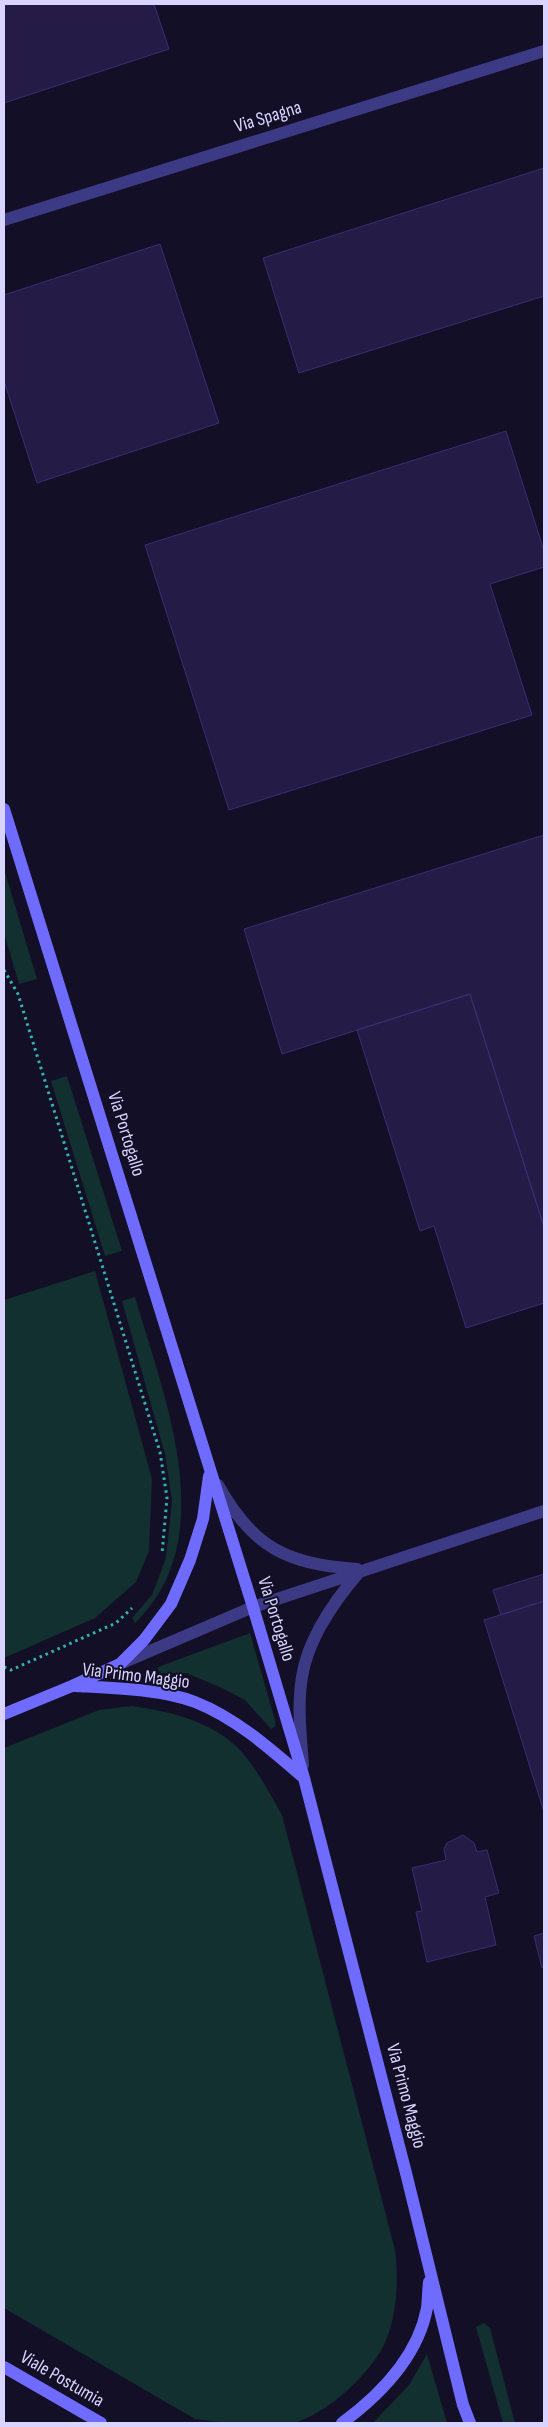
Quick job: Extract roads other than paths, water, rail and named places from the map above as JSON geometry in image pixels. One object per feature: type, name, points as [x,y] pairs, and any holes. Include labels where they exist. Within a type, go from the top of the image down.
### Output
[{"type":"main road","name":"Via Portogallo","points":[[4,809],[253,1607],[304,1778]]},
{"type":"main road","name":"Via Portogallo","points":[[72,1686],[120,1664],[144,1640],[171,1604],[190,1560],[203,1519],[210,1471]]},
{"type":"main road","name":"Via Primo Maggio","points":[[4,1714],[72,1686],[134,1691],[195,1702],[231,1722],[268,1747],[304,1778],[430,2269],[462,2405],[470,2423]]},
{"type":"main road","points":[[342,2423],[373,2396],[403,2364],[417,2339],[427,2309],[430,2269]]},
{"type":"main road","name":"Viale Postumia","points":[[4,2367],[101,2423]]},
{"type":"street","name":"Via Spagna","points":[[4,220],[544,51]]},
{"type":"street","name":"Via Primo Maggio","points":[[210,1471],[242,1523],[261,1542],[280,1553],[303,1561],[330,1567],[362,1570]]},
{"type":"street","name":"Via Primo Maggio","points":[[120,1664],[253,1607],[544,1511]]},
{"type":"street","name":"Via Primo Maggio","points":[[304,1778],[299,1719],[302,1676],[313,1644],[332,1608],[343,1591],[362,1570]]}]
